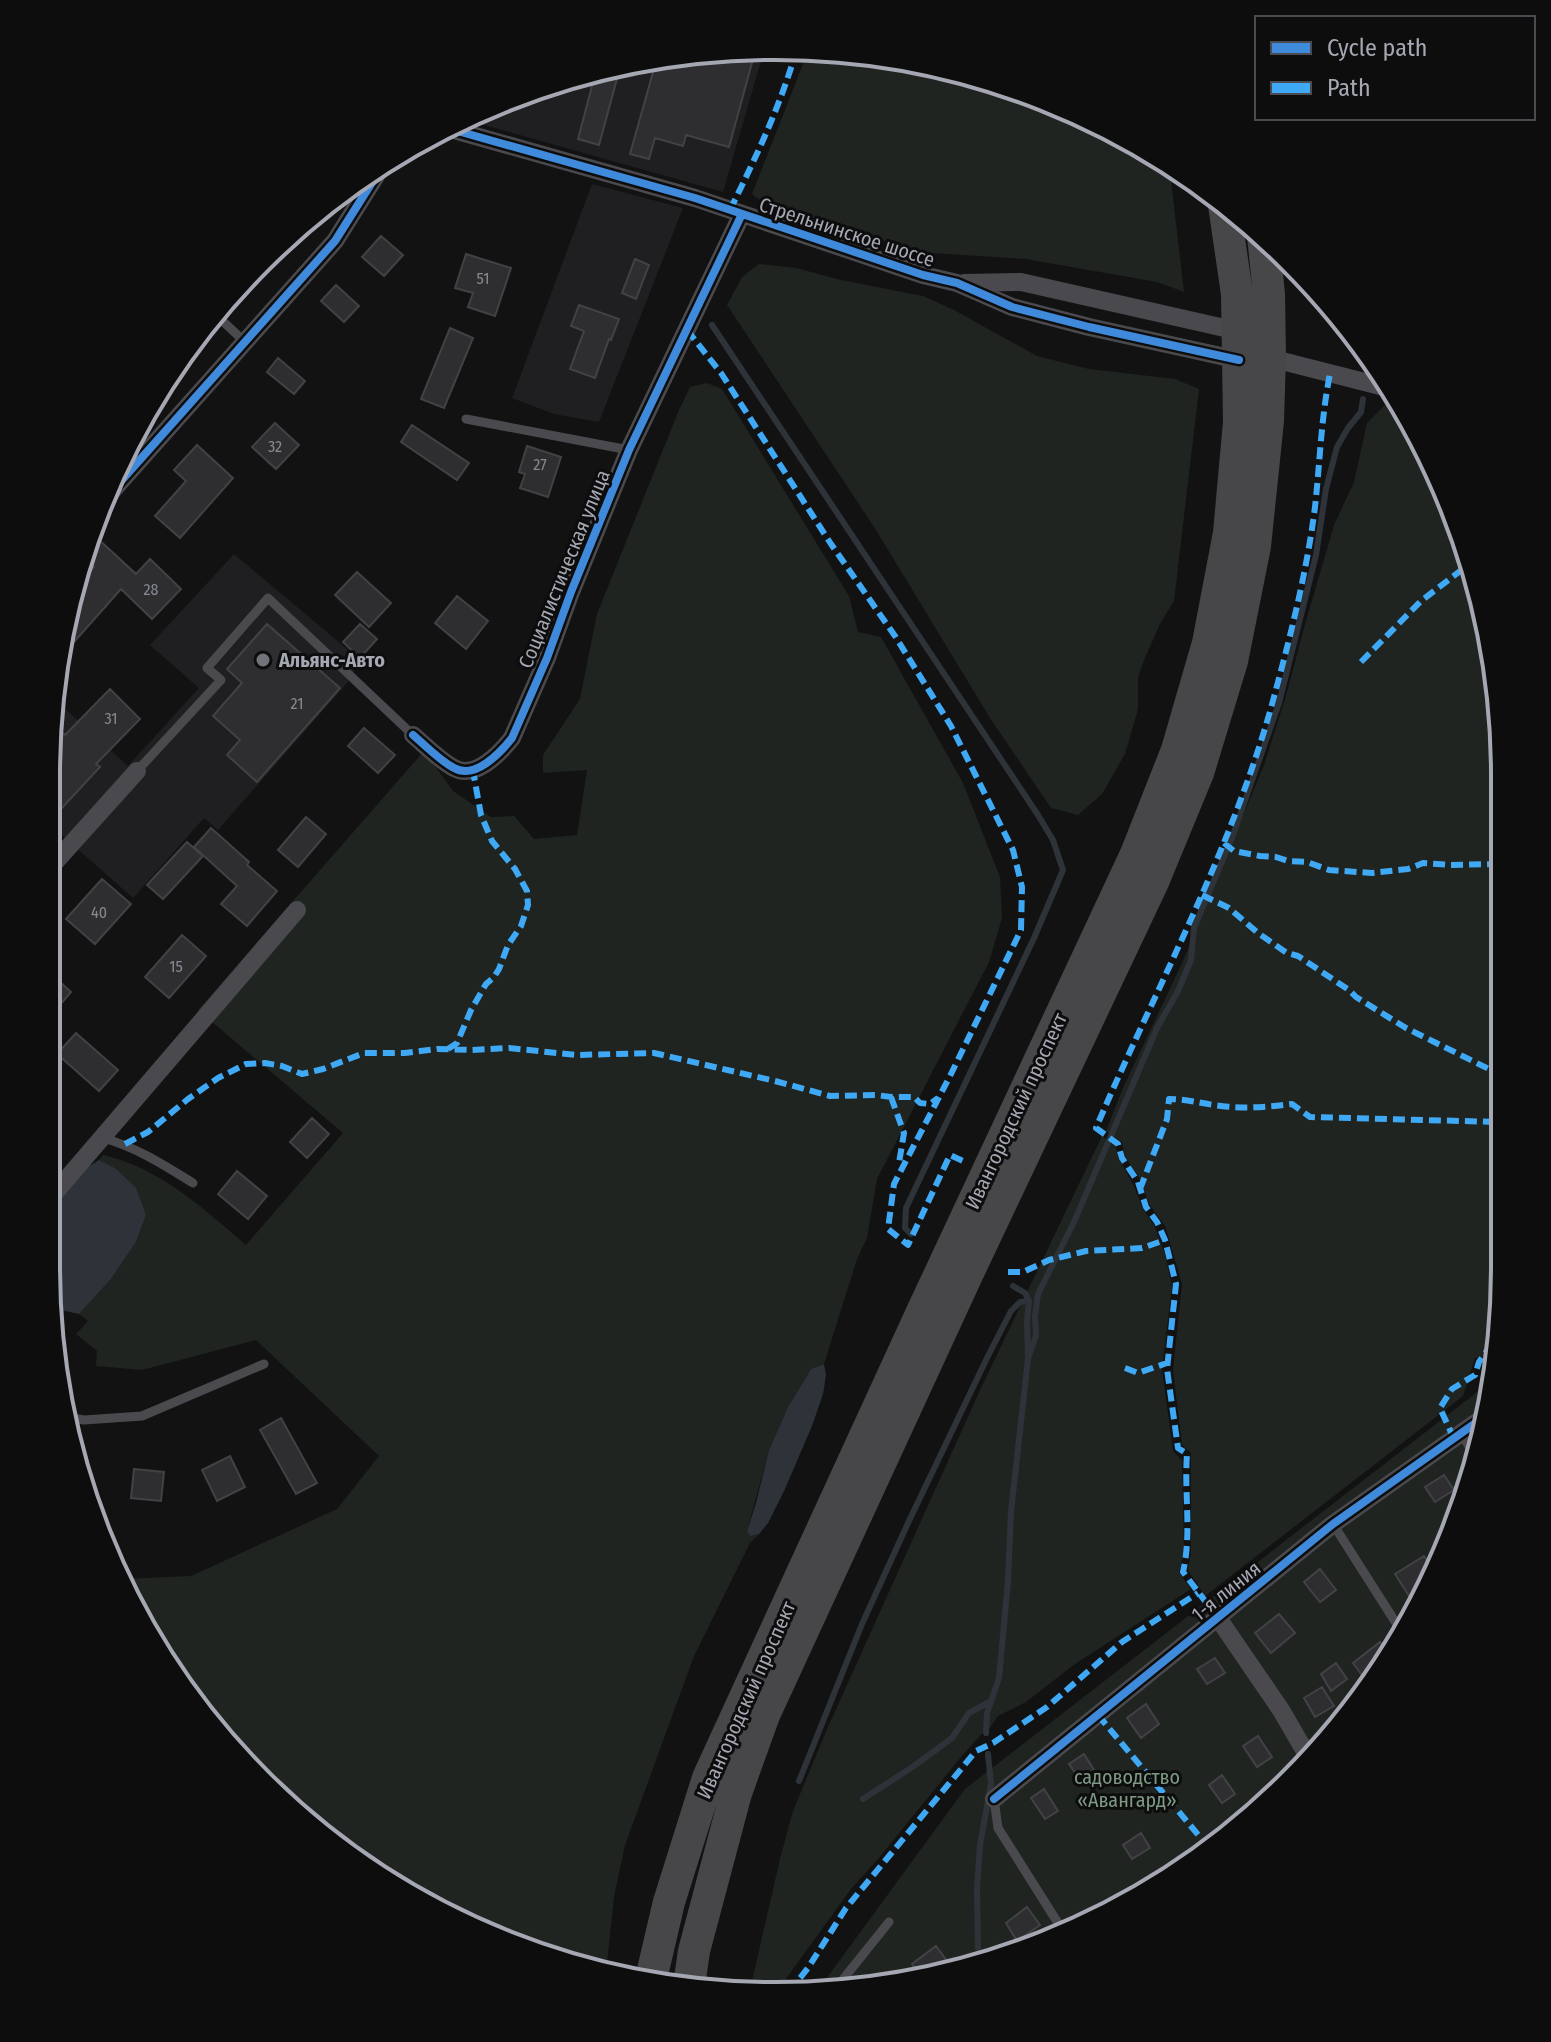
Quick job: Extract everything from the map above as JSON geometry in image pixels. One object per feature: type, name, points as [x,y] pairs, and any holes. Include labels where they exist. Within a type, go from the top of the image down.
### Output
[{"type":"highway","name":"Ивангородский проспект","points":[[690,1977],[694,1951],[732,1806],[764,1715],[1153,882],[1198,773],[1232,661],[1255,546],[1268,421],[1249,350],[1226,221]]},
{"type":"highway","name":"Ивангородский проспект","points":[[653,1971],[669,1902],[708,1778],[1136,854],[1177,750],[1208,643],[1229,533],[1249,350],[1269,294],[1265,255]]},
{"type":"street","name":"Стрельнинское шоссе","points":[[462,132],[695,198],[923,275],[957,283],[1012,307],[1089,327],[1249,350]]},
{"type":"street","points":[[140,448],[245,342],[335,241],[369,188]]},
{"type":"street","name":"Социалистическая улица","points":[[413,735],[456,770],[473,771],[503,749],[512,738],[629,450],[742,214]]},
{"type":"street","name":"Стрельнинское шоссе","points":[[957,283],[1021,282],[1374,384]]},
{"type":"street","points":[[60,857],[137,771]]},
{"type":"street","points":[[60,1187],[297,910]]},
{"type":"street","name":"1-я линия","points":[[994,1799],[1333,1524],[1473,1425]]},
{"type":"street","points":[[1218,1618],[1303,1748]]},
{"type":"lane","points":[[223,322],[245,342]]},
{"type":"lane","points":[[466,419],[629,450]]},
{"type":"lane","points":[[137,771],[221,680],[207,668],[268,598],[413,735]]},
{"type":"lane","points":[[103,1138],[125,1144],[193,1183]]},
{"type":"lane","points":[[77,1419],[142,1416],[264,1364]]},
{"type":"lane","points":[[1461,1433],[1468,1446]]},
{"type":"lane","points":[[1333,1524],[1396,1623]]},
{"type":"lane","points":[[994,1799],[998,1828],[1058,1924]]},
{"type":"lane","points":[[844,1978],[889,1922]]},
{"type":"shaded area","points":[[761,61],[723,192],[481,124],[590,84],[682,66]]},
{"type":"shaded area","points":[[592,184],[683,208],[599,422],[554,414],[512,398]]},
{"type":"shaded area","points":[[234,554],[360,660],[348,682],[218,830],[204,818],[133,898],[60,833],[62,729],[64,708],[128,766],[199,688],[150,645]]},
{"type":"shaded area","points":[[99,1160],[115,1168],[136,1188],[146,1215],[136,1242],[111,1279],[79,1314],[62,1310],[60,1199],[88,1167]]},
{"type":"shaded area","points":[[824,1364],[823,1394],[812,1426],[768,1523],[759,1534],[750,1536],[747,1531],[769,1450],[788,1407],[811,1369]]},
{"type":"green space","points":[[804,61],[869,66],[961,84],[1049,114],[1133,156],[1171,180],[1184,292],[1157,282],[1026,259],[901,251],[884,241],[820,228],[768,206],[752,194]]},
{"type":"green space","points":[[759,264],[796,268],[923,296],[1037,356],[1089,369],[1175,379],[1199,389],[1174,601],[1161,622],[1138,677],[1138,709],[1125,754],[1102,794],[1078,815],[1051,808],[990,718],[876,530],[727,305],[742,277]]},
{"type":"green space","points":[[707,383],[722,389],[849,596],[858,632],[881,637],[963,783],[1000,877],[1002,918],[989,962],[877,1179],[867,1238],[857,1259],[824,1364],[811,1369],[788,1407],[769,1450],[747,1531],[750,1536],[759,1534],[750,1543],[694,1656],[625,1845],[614,1897],[607,1962],[546,1944],[459,1908],[418,1886],[340,1834],[270,1772],[208,1702],[156,1624],[132,1579],[191,1576],[337,1509],[379,1456],[256,1340],[142,1370],[96,1366],[97,1351],[76,1334],[88,1321],[79,1314],[111,1279],[136,1242],[146,1215],[115,1168],[99,1160],[103,1155],[162,1179],[246,1245],[343,1133],[198,1010],[424,751],[453,791],[491,817],[514,816],[534,839],[577,835],[587,770],[543,773],[543,755],[580,699],[597,614],[690,387]]},
{"type":"green space","points":[[1387,405],[1437,502],[1467,590],[1485,682],[1491,776],[1491,1266],[1485,1356],[1475,1358],[1463,1396],[1205,1596],[1188,1570],[1191,1552],[1191,1453],[1182,1445],[1173,1370],[1182,1284],[1165,1226],[1149,1204],[1140,1180],[1125,1156],[1122,1142],[1106,1131],[1183,961],[1264,765],[1334,525],[1354,482],[1367,423]]},
{"type":"green space","points":[[1102,1136],[1116,1147],[1143,1209],[1154,1225],[1172,1286],[1162,1369],[1173,1451],[1182,1460],[1184,1551],[1179,1573],[1191,1589],[1075,1664],[1026,1702],[998,1716],[851,1889],[784,1982],[752,1981],[793,1811],[981,1388]]},
{"type":"green space","name":"садоводство «Авангард»","points":[[1480,1390],[1467,1452],[1453,1496],[1437,1540],[1395,1624],[1343,1702],[1281,1772],[1247,1804],[1173,1861],[1133,1886],[1049,1928],[961,1958],[869,1976],[825,1980],[965,1789]]},
{"type":"building","points":[[752,61],[729,147],[686,135],[683,146],[655,138],[649,159],[630,154],[653,71]]},
{"type":"building","points":[[617,78],[599,145],[578,139],[593,83]]},
{"type":"building","points":[[381,236],[403,255],[384,276],[362,257]]},
{"type":"building","points":[[466,254],[511,268],[495,316],[468,307],[473,293],[455,288]]},
{"type":"building","points":[[635,259],[649,265],[636,299],[622,293]]},
{"type":"building","points":[[336,285],[359,306],[344,322],[321,301]]},
{"type":"building","points":[[579,305],[619,319],[595,378],[570,369],[584,331],[571,326]]},
{"type":"building","points":[[450,328],[473,338],[444,408],[421,399]]},
{"type":"building","points":[[278,358],[305,381],[294,394],[267,372]]},
{"type":"building","points":[[275,423],[299,445],[276,469],[252,447]]},
{"type":"building","points":[[412,425],[469,463],[457,480],[401,442]]},
{"type":"building","points":[[197,445],[233,478],[180,538],[155,516],[186,481],[174,470]]},
{"type":"building","points":[[527,446],[561,457],[548,497],[520,488],[525,474],[519,472]]},
{"type":"building","points":[[100,541],[136,574],[150,559],[181,589],[152,619],[121,589],[73,644],[84,590],[94,567],[92,565]]},
{"type":"building","points":[[357,572],[391,603],[369,627],[335,595]]},
{"type":"building","points":[[457,596],[488,621],[466,649],[435,623]]},
{"type":"building","points":[[267,624],[340,688],[257,782],[227,755],[240,740],[213,716],[242,683],[227,669]]},
{"type":"building","points":[[360,624],[377,639],[360,658],[343,642]]},
{"type":"building","points":[[110,689],[140,719],[96,764],[100,767],[61,809],[62,732],[65,735]]},
{"type":"building","points":[[364,728],[395,755],[378,773],[348,746]]},
{"type":"building","points":[[306,817],[326,834],[298,867],[278,850]]},
{"type":"building","points":[[211,828],[277,891],[247,926],[221,904],[237,886],[194,847]]},
{"type":"building","points":[[187,842],[203,856],[163,899],[147,885]]},
{"type":"building","points":[[102,879],[131,904],[95,944],[66,919]]},
{"type":"building","points":[[182,935],[206,956],[169,998],[145,977]]},
{"type":"building","points":[[60,982],[71,992],[60,1005]]},
{"type":"building","points":[[76,1033],[118,1070],[99,1091],[60,1057],[60,1051]]},
{"type":"building","points":[[312,1118],[329,1134],[307,1158],[290,1142]]},
{"type":"building","points":[[237,1171],[267,1196],[248,1219],[218,1194]]},
{"type":"building","points":[[281,1418],[317,1483],[296,1494],[260,1430]]},
{"type":"building","points":[[230,1456],[245,1487],[217,1501],[202,1470]]},
{"type":"building","points":[[134,1469],[164,1472],[161,1501],[131,1498]]},
{"type":"building","points":[[1444,1475],[1454,1490],[1435,1502],[1425,1487]]},
{"type":"building","points":[[1424,1556],[1427,1561],[1409,1596],[1395,1574]]},
{"type":"building","points":[[1320,1569],[1336,1590],[1320,1602],[1304,1582]]},
{"type":"building","points":[[1279,1614],[1295,1633],[1271,1653],[1255,1633]]},
{"type":"building","points":[[1380,1642],[1382,1645],[1362,1675],[1353,1663]]},
{"type":"building","points":[[1215,1658],[1225,1673],[1207,1684],[1197,1669]]},
{"type":"building","points":[[1336,1663],[1347,1679],[1331,1691],[1321,1674]]},
{"type":"building","points":[[1322,1687],[1334,1706],[1315,1717],[1304,1698]]},
{"type":"building","points":[[1146,1704],[1159,1724],[1141,1738],[1127,1718]]},
{"type":"building","points":[[1258,1736],[1272,1757],[1257,1767],[1243,1746]]},
{"type":"building","points":[[1084,1754],[1094,1770],[1080,1780],[1069,1764]]},
{"type":"building","points":[[1222,1775],[1235,1794],[1222,1803],[1209,1785]]},
{"type":"building","points":[[1044,1789],[1058,1811],[1045,1819],[1031,1798]]},
{"type":"building","points":[[1141,1833],[1150,1848],[1132,1859],[1123,1845]]},
{"type":"building","points":[[1027,1907],[1040,1925],[1016,1940],[1006,1923]]},
{"type":"building","points":[[936,1946],[947,1961],[915,1968],[912,1964]]},
{"type":"waterway","points":[[712,325],[1038,815],[1053,840],[1063,870],[906,1208],[905,1228],[911,1234]]},
{"type":"waterway","points":[[1028,1359],[1036,1335],[1038,1294],[1074,1222],[1157,1028],[1191,960],[1194,928],[1233,835],[1279,703],[1316,555],[1326,489],[1337,447],[1361,412],[1363,399]]},
{"type":"waterway","points":[[986,1733],[987,1713],[999,1678],[1011,1512],[1028,1359],[1029,1301],[1025,1293],[1013,1286]]},
{"type":"waterway","points":[[799,1781],[862,1624],[987,1358],[1011,1311],[1020,1302],[1029,1301]]},
{"type":"waterway","points":[[863,1799],[952,1738],[969,1713],[991,1701]]},
{"type":"waterway","points":[[978,1948],[980,1845],[991,1784],[988,1754]]},
{"type":"marked path","points":[[730,210],[776,110],[793,61]]},
{"type":"marked path","points":[[687,330],[721,373],[831,544],[895,636],[951,726],[1013,850],[1022,887],[1021,930],[894,1184],[888,1229],[908,1245],[950,1155],[963,1161]]},
{"type":"marked path","points":[[1218,1618],[1183,1572],[1187,1543],[1187,1454],[1178,1448],[1167,1369],[1176,1284],[1165,1240],[1146,1207],[1138,1182],[1122,1158],[1118,1144],[1096,1128],[1216,862],[1257,753],[1274,697],[1308,555],[1330,374]]},
{"type":"marked path","points":[[1361,662],[1421,601],[1461,571]]},
{"type":"marked path","points":[[448,1049],[457,1043],[471,1010],[499,969],[528,905],[527,891],[515,869],[492,841],[481,815],[473,771]]},
{"type":"marked path","points":[[1224,843],[1234,851],[1307,862],[1329,870],[1372,873],[1408,869],[1423,863],[1491,864]]},
{"type":"marked path","points":[[1202,895],[1229,908],[1287,953],[1298,956],[1406,1028],[1491,1070]]},
{"type":"marked path","points":[[125,1144],[148,1132],[218,1078],[246,1064],[282,1066],[302,1074],[364,1053],[509,1048],[576,1055],[654,1053],[830,1096],[914,1097],[920,1103],[930,1104],[938,1098]]},
{"type":"marked path","points":[[891,1097],[904,1133],[899,1163]]},
{"type":"marked path","points":[[1140,1189],[1167,1119],[1169,1099],[1239,1107],[1292,1104],[1310,1117],[1491,1122]]},
{"type":"marked path","points":[[1008,1272],[1023,1272],[1049,1260],[1086,1251],[1142,1248],[1165,1240]]},
{"type":"marked path","points":[[1454,1439],[1440,1408],[1452,1389],[1475,1375],[1486,1352]]},
{"type":"marked path","points":[[1125,1368],[1138,1373],[1167,1363]]},
{"type":"marked path","points":[[798,1981],[846,1908],[976,1751],[1047,1707],[1122,1642],[1198,1593]]},
{"type":"marked path","points":[[1098,1715],[1203,1840]]},
{"type":"cycle path","points":[[462,132],[695,198],[923,275],[957,283],[1012,307],[1239,360]]},
{"type":"cycle path","points":[[127,474],[335,241],[369,188]]},
{"type":"cycle path","points":[[413,735],[443,761],[462,771],[486,763],[512,738],[629,450],[742,214]]},
{"type":"cycle path","points":[[994,1799],[1333,1524],[1473,1425]]},
{"type":"place","name":"Альянс-Авто","points":[[263,660]]}]
